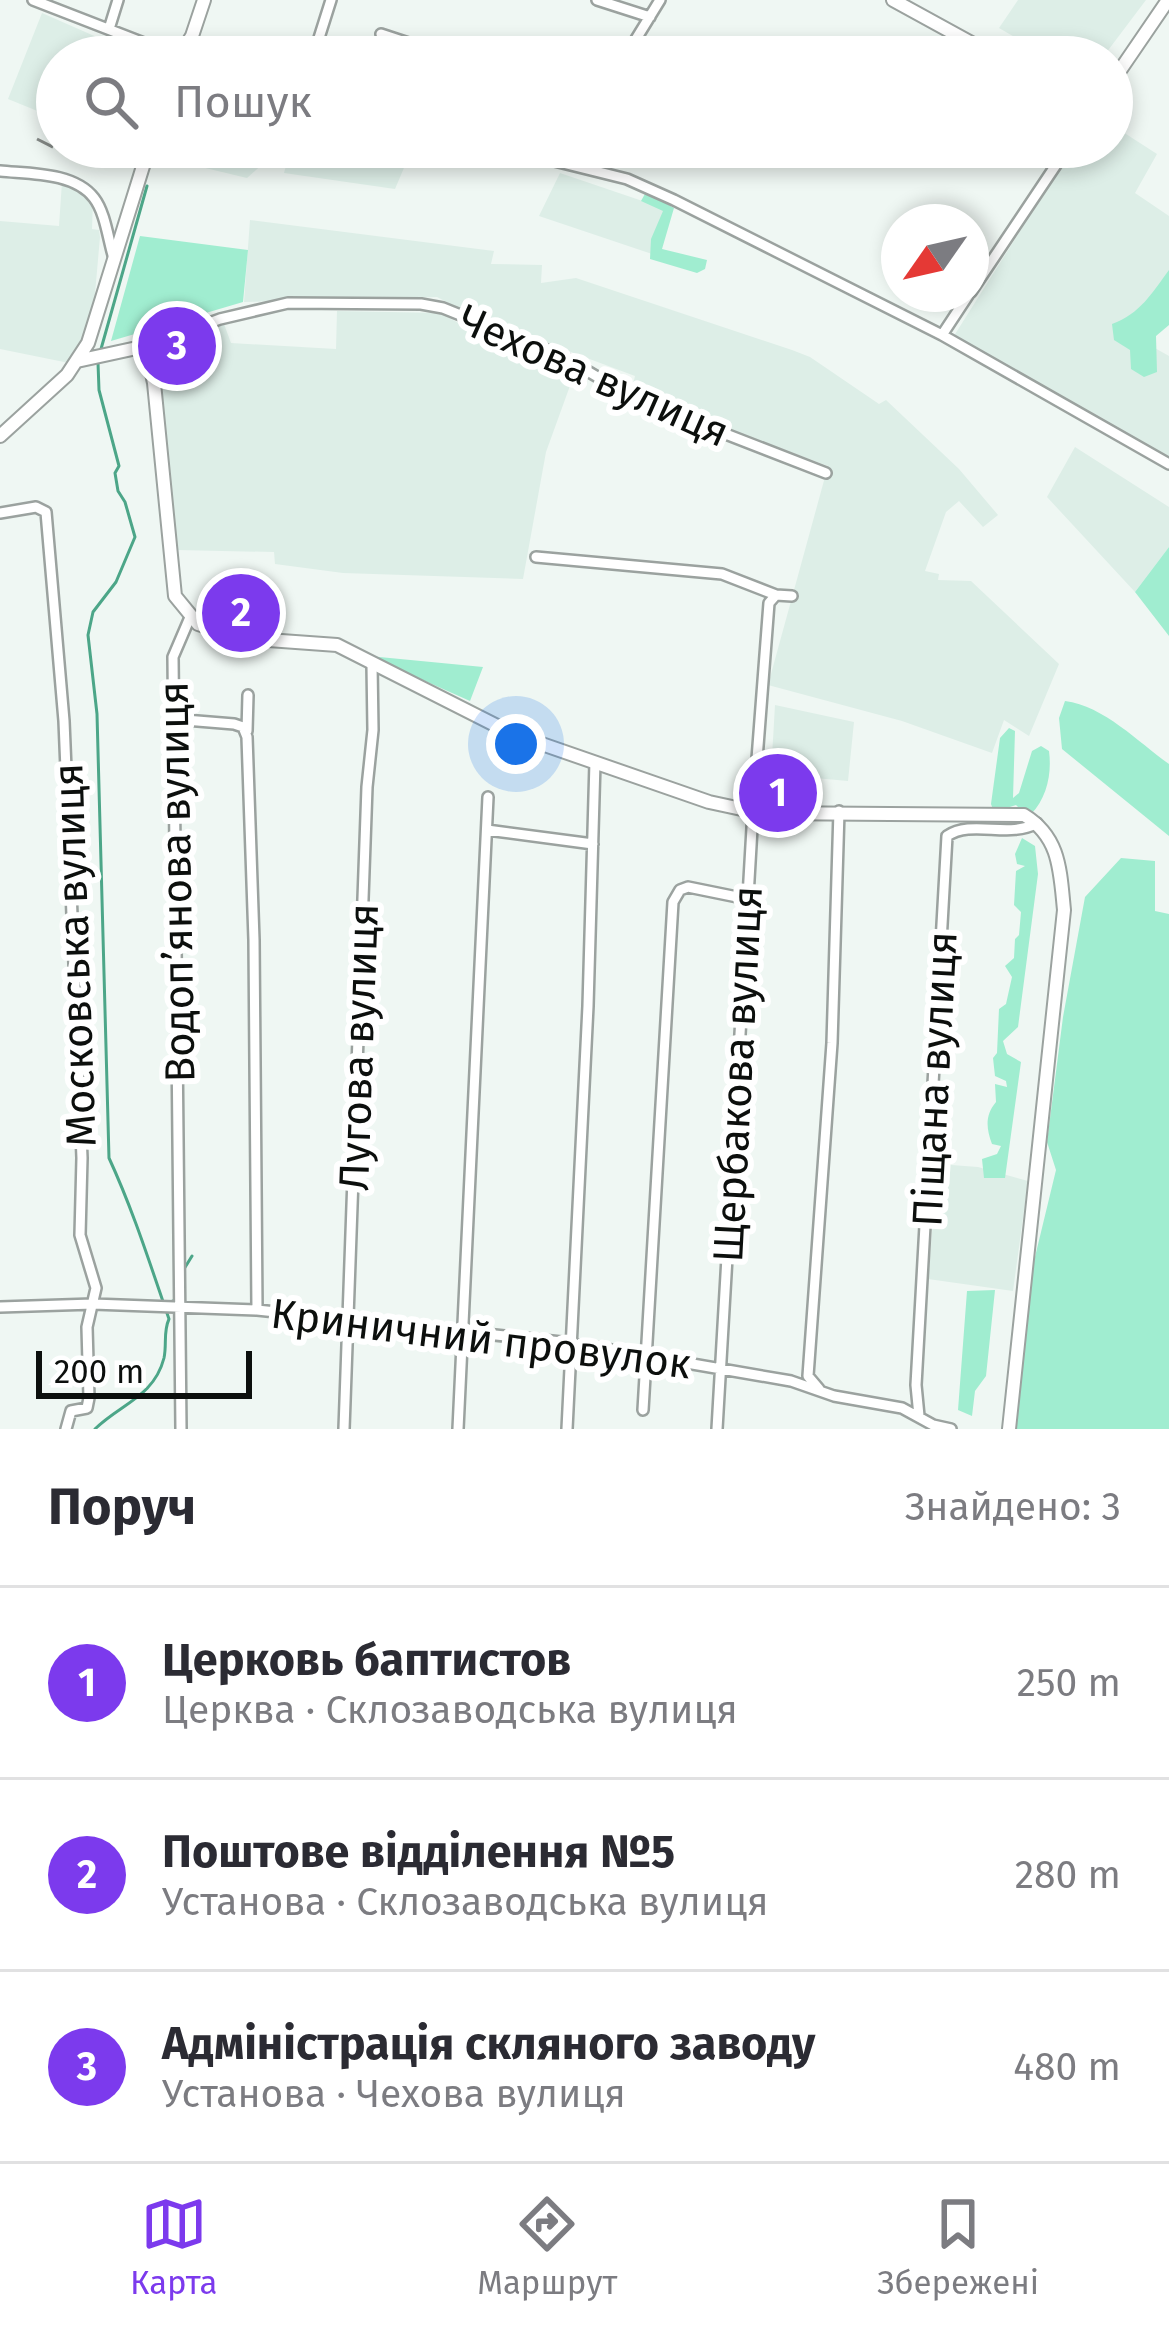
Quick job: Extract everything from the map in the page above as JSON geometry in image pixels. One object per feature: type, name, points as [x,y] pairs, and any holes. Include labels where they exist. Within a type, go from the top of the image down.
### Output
[{"type":"street","points":[[33,0],[126,36]]},
{"type":"street","points":[[109,29],[118,0]]},
{"type":"street","points":[[191,36],[204,0]]},
{"type":"street","points":[[320,36],[332,0]]},
{"type":"street","points":[[597,0],[650,17]]},
{"type":"street","points":[[638,36],[660,0]]},
{"type":"street","points":[[893,0],[959,36]]},
{"type":"street","points":[[1133,51],[1168,0]]},
{"type":"street","points":[[381,34],[387,36]]},
{"type":"street","points":[[0,436],[67,375],[88,343],[142,168]]},
{"type":"street","points":[[587,168],[663,195],[942,335],[1169,464]]},
{"type":"street","points":[[989,265],[1054,168]]},
{"type":"street","points":[[0,171],[62,178],[82,189],[95,199],[113,255]]},
{"type":"street","name":"Чехова вулиця","points":[[77,362],[288,303],[421,304],[443,308],[562,356],[633,398],[826,473]]},
{"type":"street","points":[[942,335],[957,312]]},
{"type":"street","points":[[146,346],[175,596],[199,623],[241,638],[337,645],[513,734],[709,802],[753,811],[1024,815],[1040,825],[1059,856],[1064,910],[1009,1429]]},
{"type":"street","name":"Московська вулиця","points":[[0,513],[36,507],[46,512],[52,548],[82,1158],[80,1235],[96,1288],[87,1327],[87,1408],[71,1411],[66,1429]]},
{"type":"street","points":[[536,556],[722,574],[776,595],[792,596]]},
{"type":"street","name":"Щербакова вулиця","points":[[717,1429],[753,811],[770,602],[776,595]]},
{"type":"street","name":"Водоп’янова вулиця","points":[[182,1429],[169,1306],[181,1160],[172,657],[191,614]]},
{"type":"street","name":"Лугова вулиця","points":[[344,1429],[373,730],[371,665]]},
{"type":"street","points":[[248,694],[257,1310]]},
{"type":"street","points":[[173,719],[234,724],[243,727],[247,736]]},
{"type":"street","points":[[567,1429],[595,763]]},
{"type":"street","points":[[458,1429],[488,796]]},
{"type":"street","points":[[791,1381],[802,1382],[808,1376],[832,1043],[838,811]]},
{"type":"street","name":"Піщана вулиця","points":[[919,1416],[947,836],[958,829],[1022,832],[1040,825]]},
{"type":"street","points":[[487,830],[593,844]]},
{"type":"street","points":[[643,1410],[673,902],[688,887],[747,898]]},
{"type":"street","name":"Криничний провулок","points":[[0,1307],[93,1304],[257,1310],[349,1316],[571,1343],[791,1381],[875,1406],[902,1408],[952,1429]]},
{"type":"street","points":[[808,1376],[823,1393]]},
{"type":"street","points":[[902,1408],[917,1397]]},
{"type":"shaded area","points":[[1018,0],[1146,0],[1119,36],[1013,36],[999,28]]},
{"type":"shaded area","points":[[42,13],[94,36],[36,36],[36,110],[8,99]]},
{"type":"shaded area","points":[[1133,139],[1157,154],[1135,193],[1169,216],[1169,290],[1137,338],[1169,356],[1169,457],[952,339],[969,312],[989,312],[989,280],[1060,168],[1133,168]]},
{"type":"shaded area","points":[[205,168],[258,168],[247,178]]},
{"type":"shaded area","points":[[285,168],[404,168],[395,189],[284,173]]},
{"type":"shaded area","points":[[560,173],[669,210],[655,255],[539,216]]},
{"type":"shaded area","points":[[62,182],[93,200],[92,229],[99,230],[100,237],[94,305],[84,342],[69,363],[0,349],[0,221],[59,226]]},
{"type":"shaded area","points":[[250,220],[494,251],[491,264],[542,265],[541,283],[576,278],[792,350],[879,404],[886,400],[959,469],[998,515],[983,527],[959,501],[946,512],[925,571],[939,574],[938,580],[971,581],[1059,664],[1029,736],[1004,720],[992,753],[902,721],[768,685],[828,466],[631,393],[635,376],[472,315],[437,297],[244,302]]},
{"type":"shaded area","points":[[337,311],[440,313],[571,383],[546,452],[523,579],[343,573],[275,564],[274,552],[177,550],[157,359],[199,344],[196,333],[224,324],[231,343],[336,349]]},
{"type":"shaded area","points":[[1075,447],[1169,507],[1169,547],[1135,592],[1047,497]]},
{"type":"shaded area","points":[[775,705],[854,722],[848,781],[771,774]]},
{"type":"shaded area","points":[[938,1164],[978,1167],[1028,1181],[1013,1291],[928,1279]]},
{"type":"green space","points":[[646,192],[674,208],[662,249],[707,260],[705,269],[697,273],[650,259],[651,239],[663,211],[641,201]]},
{"type":"green space","points":[[140,236],[248,250],[243,302],[111,341]]},
{"type":"green space","points":[[1169,270],[1169,325],[1156,336],[1157,372],[1144,377],[1131,369],[1130,350],[1114,340],[1112,324],[1138,309]]},
{"type":"green space","points":[[1169,547],[1169,636],[1135,592]]},
{"type":"green space","points":[[369,656],[483,667],[470,701]]},
{"type":"green space","points":[[1065,701],[1107,717],[1169,764],[1169,836],[1062,749],[1059,718]]},
{"type":"green space","points":[[1009,728],[1015,731],[1013,798],[1019,793],[1032,751],[1041,746],[1049,751],[1047,785],[1031,814],[1016,805],[994,812],[991,804],[1000,738]]},
{"type":"green space","points":[[1022,838],[1035,846],[1038,874],[1018,1027],[1003,1041],[1007,1054],[1021,1062],[1005,1178],[984,1178],[982,1159],[997,1154],[1001,1146],[992,1144],[988,1122],[996,1102],[995,1084],[1007,1087],[1006,1081],[995,1076],[993,1058],[999,1009],[1006,1004],[1012,977],[1005,966],[1014,958],[1019,935],[1016,871],[1025,866],[1017,864],[1015,854]]},
{"type":"green space","points":[[1121,858],[1155,861],[1155,911],[1169,914],[1169,1429],[1016,1429],[1034,1261],[1056,1170],[1047,1142],[1063,1017],[1085,897]]},
{"type":"green space","points":[[995,1290],[986,1376],[975,1391],[972,1416],[958,1410],[967,1291]]},
{"type":"waterway","points":[[101,349],[147,186]]},
{"type":"waterway","points":[[95,1429],[153,1382],[164,1358],[169,1319],[109,1158],[97,714],[88,635],[93,612],[116,582],[135,537],[118,491],[115,473],[119,466],[99,390],[98,363]]},
{"type":"waterway","points":[[184,1269],[192,1256]]},
{"type":"waterway","points":[[165,1304],[184,1297],[184,1285]]},
{"type":"place","name":"Адміністрація скляного заводу","points":[[177,346]]},
{"type":"place","name":"Поштове відділення №5","points":[[241,613]]},
{"type":"place","name":"Церковь баптистов","points":[[778,793]]}]
